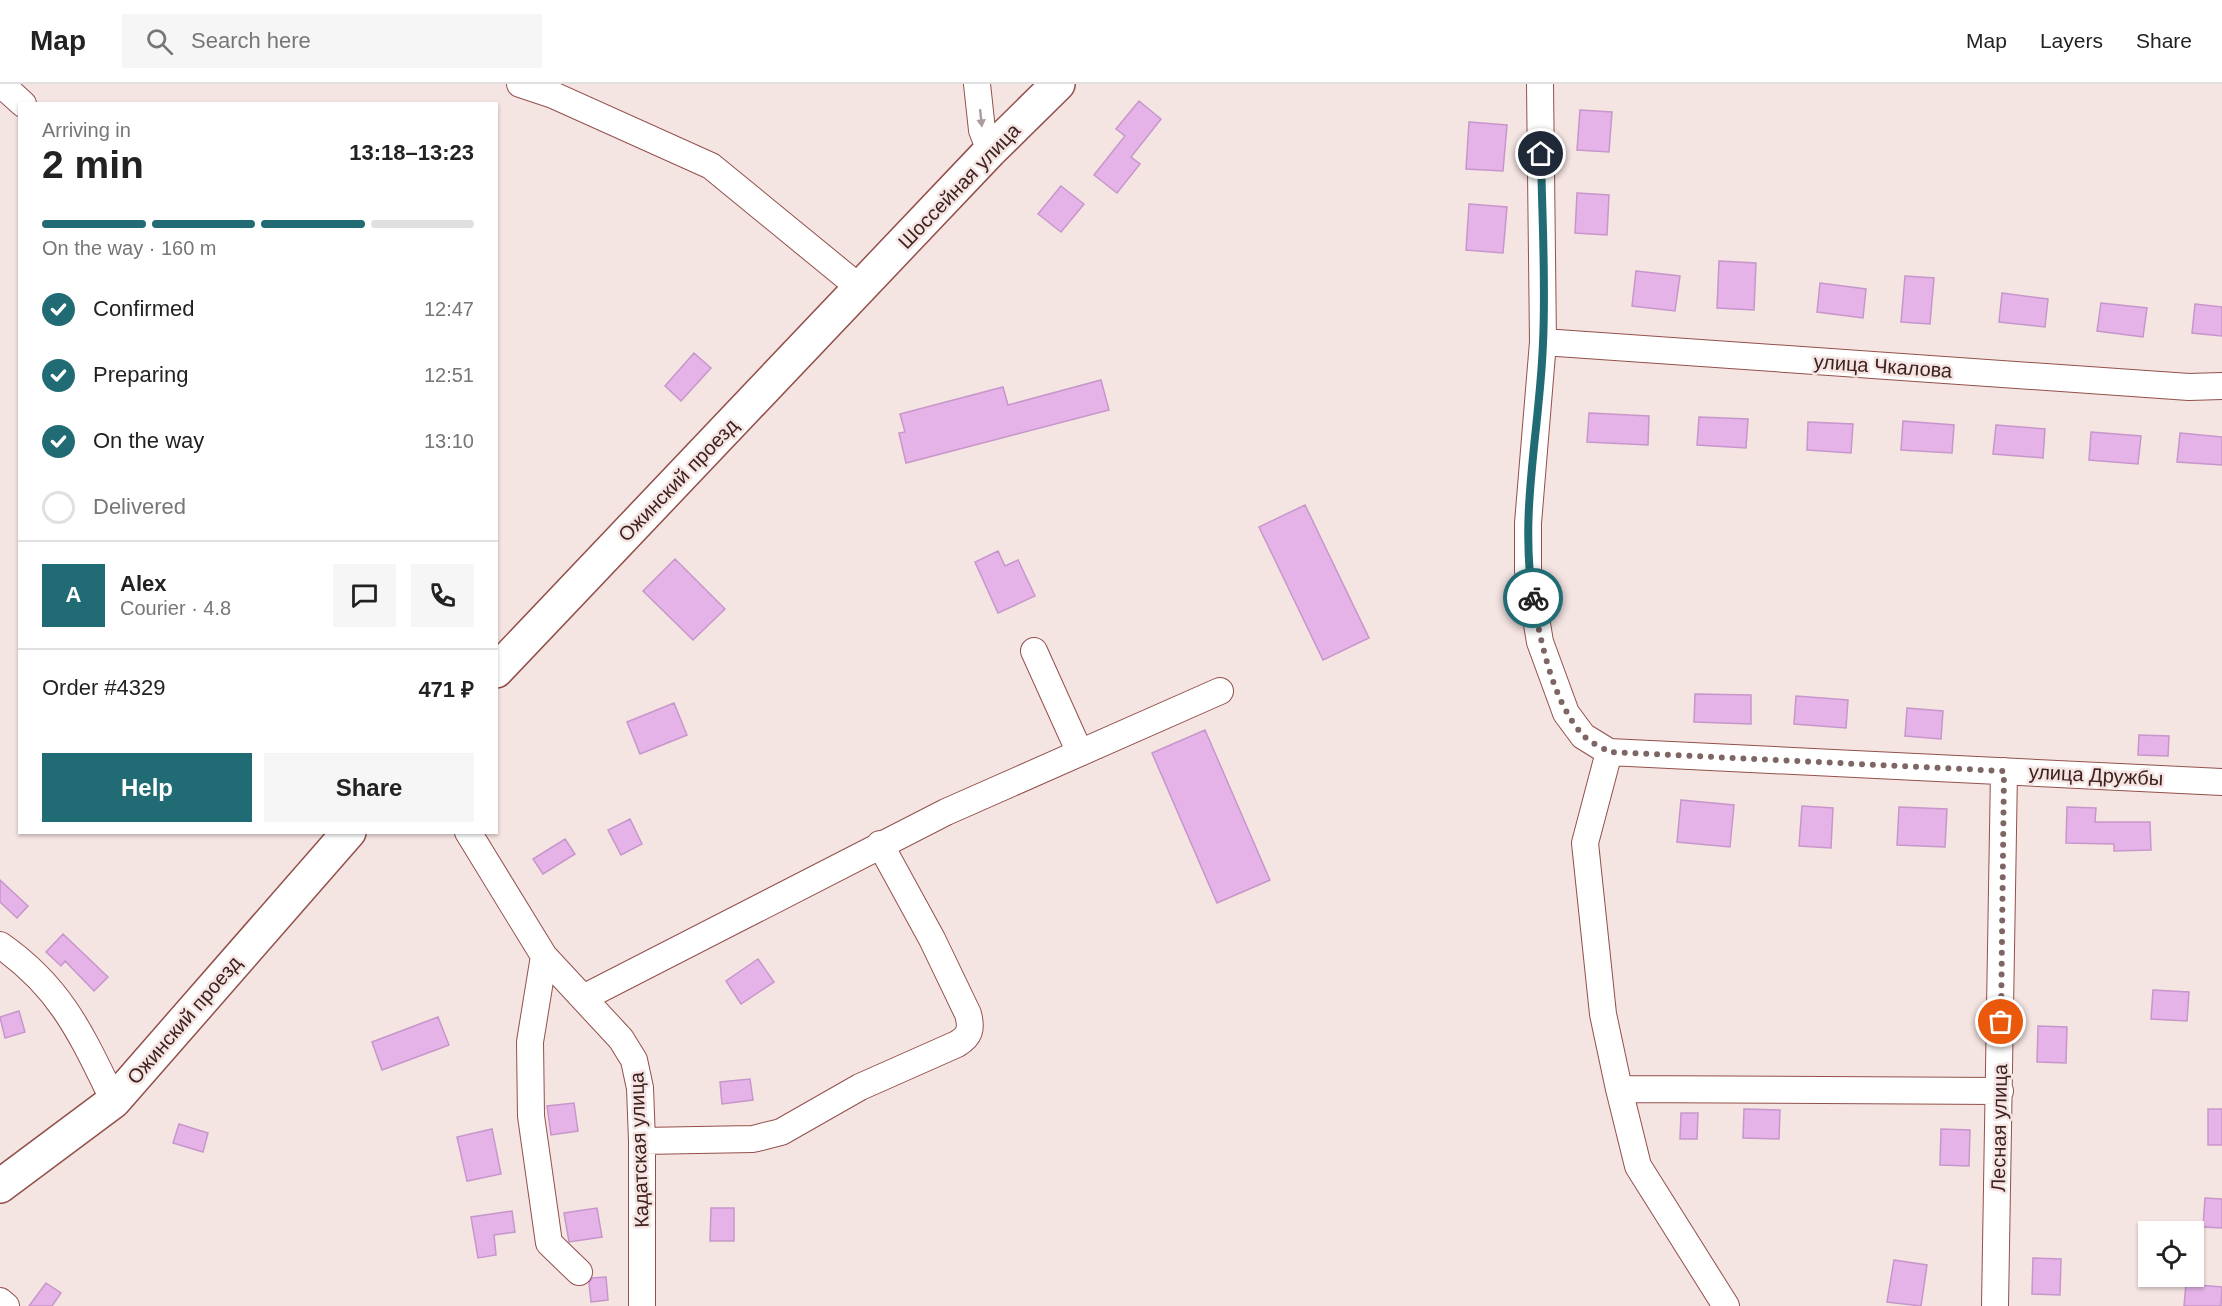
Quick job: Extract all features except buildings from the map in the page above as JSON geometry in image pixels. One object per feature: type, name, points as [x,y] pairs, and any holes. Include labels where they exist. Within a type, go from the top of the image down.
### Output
[{"type":"main road","name":"Шоссейная улица","points":[[860,288],[990,151],[1058,84]]},
{"type":"main road","name":"Ожинский проезд","points":[[498,669],[860,288]]},
{"type":"main road","name":"Ожинский проезд","points":[[0,1186],[114,1101],[347,834]]},
{"type":"street","points":[[1,84],[21,102]]},
{"type":"street","points":[[520,84],[553,95],[711,166],[860,288]]},
{"type":"street","points":[[977,84],[982,130],[990,151]]},
{"type":"street","points":[[1540,84],[1543,342],[1528,523],[1528,570],[1538,632],[1566,713],[1583,736],[1610,752],[1585,843],[1603,1014],[1638,1166],[1726,1306]]},
{"type":"street","name":"улица Чкалова","points":[[1543,342],[2177,386],[2222,386]]},
{"type":"street","points":[[1034,651],[1080,753]]},
{"type":"street","points":[[583,998],[946,812],[1220,691]]},
{"type":"street","name":"улица Дружбы","points":[[1610,752],[2222,782]]},
{"type":"street","name":"Лесная улица","points":[[1995,1306],[2004,771]]},
{"type":"street","name":"Кадатская улица","points":[[469,834],[544,956],[621,1039],[634,1060],[640,1088],[642,1141],[642,1306]]},
{"type":"street","points":[[642,1141],[753,1139],[781,1132],[860,1087],[967,1038],[971,1027],[968,1014],[932,939],[880,844]]},
{"type":"street","points":[[0,945],[18,957],[55,994],[80,1032],[114,1101]]},
{"type":"street","points":[[544,956],[530,1042],[531,1116],[549,1243],[579,1272]]},
{"type":"street","points":[[1619,1089],[2000,1091]]},
{"type":"street","points":[[0,1301],[6,1306]]},
{"type":"way so far","points":[[1533,598],[1540,642],[1566,713],[1583,736],[1610,752],[2004,771],[2001,1022]]},
{"type":"route","points":[[1533,598],[1528,570],[1528,523],[1543,342],[1541,154]]}]
